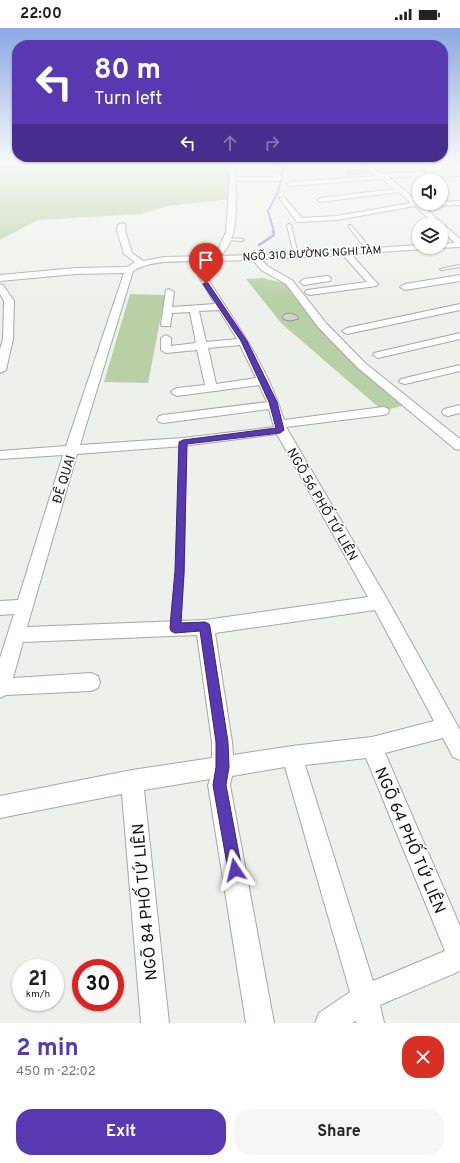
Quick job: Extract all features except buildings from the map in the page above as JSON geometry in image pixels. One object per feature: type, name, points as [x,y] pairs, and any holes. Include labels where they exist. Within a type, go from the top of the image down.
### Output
[{"type":"street","points":[[212,258],[223,249],[228,239],[231,223],[231,208]]},
{"type":"street","points":[[291,208],[300,220],[336,218],[382,208]]},
{"type":"street","points":[[328,208],[336,218]]},
{"type":"street","points":[[426,210],[434,218]]},
{"type":"street","points":[[122,225],[121,230],[128,254],[141,264]]},
{"type":"street","points":[[448,233],[460,244]]},
{"type":"street","points":[[448,245],[460,244]]},
{"type":"street","name":"NGÕ 310 ĐƯỜNG NGHI TÀM","points":[[129,270],[141,264],[164,260],[296,255],[412,248]]},
{"type":"street","points":[[310,292],[373,284],[362,276],[345,252]]},
{"type":"street","points":[[255,257],[264,268],[289,282],[322,325],[361,365],[460,446]]},
{"type":"street","name":"NGÕ 56 PHỐ TỨ LIÊN","points":[[212,258],[207,262],[202,275],[206,284],[244,341],[274,405],[280,427],[380,602],[460,750]]},
{"type":"street","points":[[0,278],[76,270],[129,270]]},
{"type":"street","name":"ĐÊ QUAI","points":[[0,688],[24,606],[129,270]]},
{"type":"street","points":[[405,287],[460,278]]},
{"type":"street","points":[[304,282],[335,279]]},
{"type":"street","points":[[0,287],[10,301],[8,339],[0,370]]},
{"type":"street","points":[[166,324],[169,292]]},
{"type":"street","points":[[347,331],[460,307]]},
{"type":"street","points":[[167,310],[221,308]]},
{"type":"street","points":[[194,310],[211,388]]},
{"type":"street","points":[[378,355],[460,336]]},
{"type":"street","points":[[166,338],[166,350],[244,341]]},
{"type":"street","points":[[405,381],[460,368]]},
{"type":"street","points":[[178,392],[263,381]]},
{"type":"street","points":[[163,419],[274,405]]},
{"type":"street","points":[[0,455],[183,442],[384,411]]},
{"type":"street","points":[[16,635],[205,627],[380,602]]},
{"type":"street","points":[[0,608],[24,606]]},
{"type":"street","points":[[205,627],[222,742],[223,767],[219,785],[260,1023]]},
{"type":"street","points":[[0,688],[91,682]]},
{"type":"street","points":[[0,807],[132,780],[292,756],[372,747],[447,727]]},
{"type":"street","name":"NGÕ 64 PHỐ TỨ LIÊN","points":[[372,747],[460,957]]},
{"type":"street","points":[[292,756],[367,1011]]},
{"type":"street","name":"NGÕ 84 PHỐ TỨ LIÊN","points":[[132,780],[155,1023]]},
{"type":"street","points":[[329,1023],[367,1011],[460,957]]},
{"type":"lane","points":[[290,225],[296,255]]},
{"type":"lane","points":[[350,226],[369,250]]},
{"type":"lane","points":[[228,239],[242,240]]},
{"type":"lane","points":[[442,269],[460,266]]},
{"type":"lane","points":[[175,628],[180,571],[183,442]]},
{"type":"green space","points":[[0,208],[160,208],[140,214],[38,220],[0,240]]},
{"type":"green space","points":[[263,278],[291,285],[319,325],[355,366],[405,405],[383,411],[282,324],[246,279]]},
{"type":"green space","points":[[130,294],[165,295],[148,383],[104,382]]},
{"type":"waterway","points":[[269,208],[268,211],[274,232]]},
{"type":"waterway","points":[[259,245],[274,235],[273,231]]},
{"type":"route","points":[[206,284],[244,341],[273,402],[280,430],[183,442],[180,571],[175,628],[205,627],[222,742],[223,767],[219,785],[235,870]]}]
